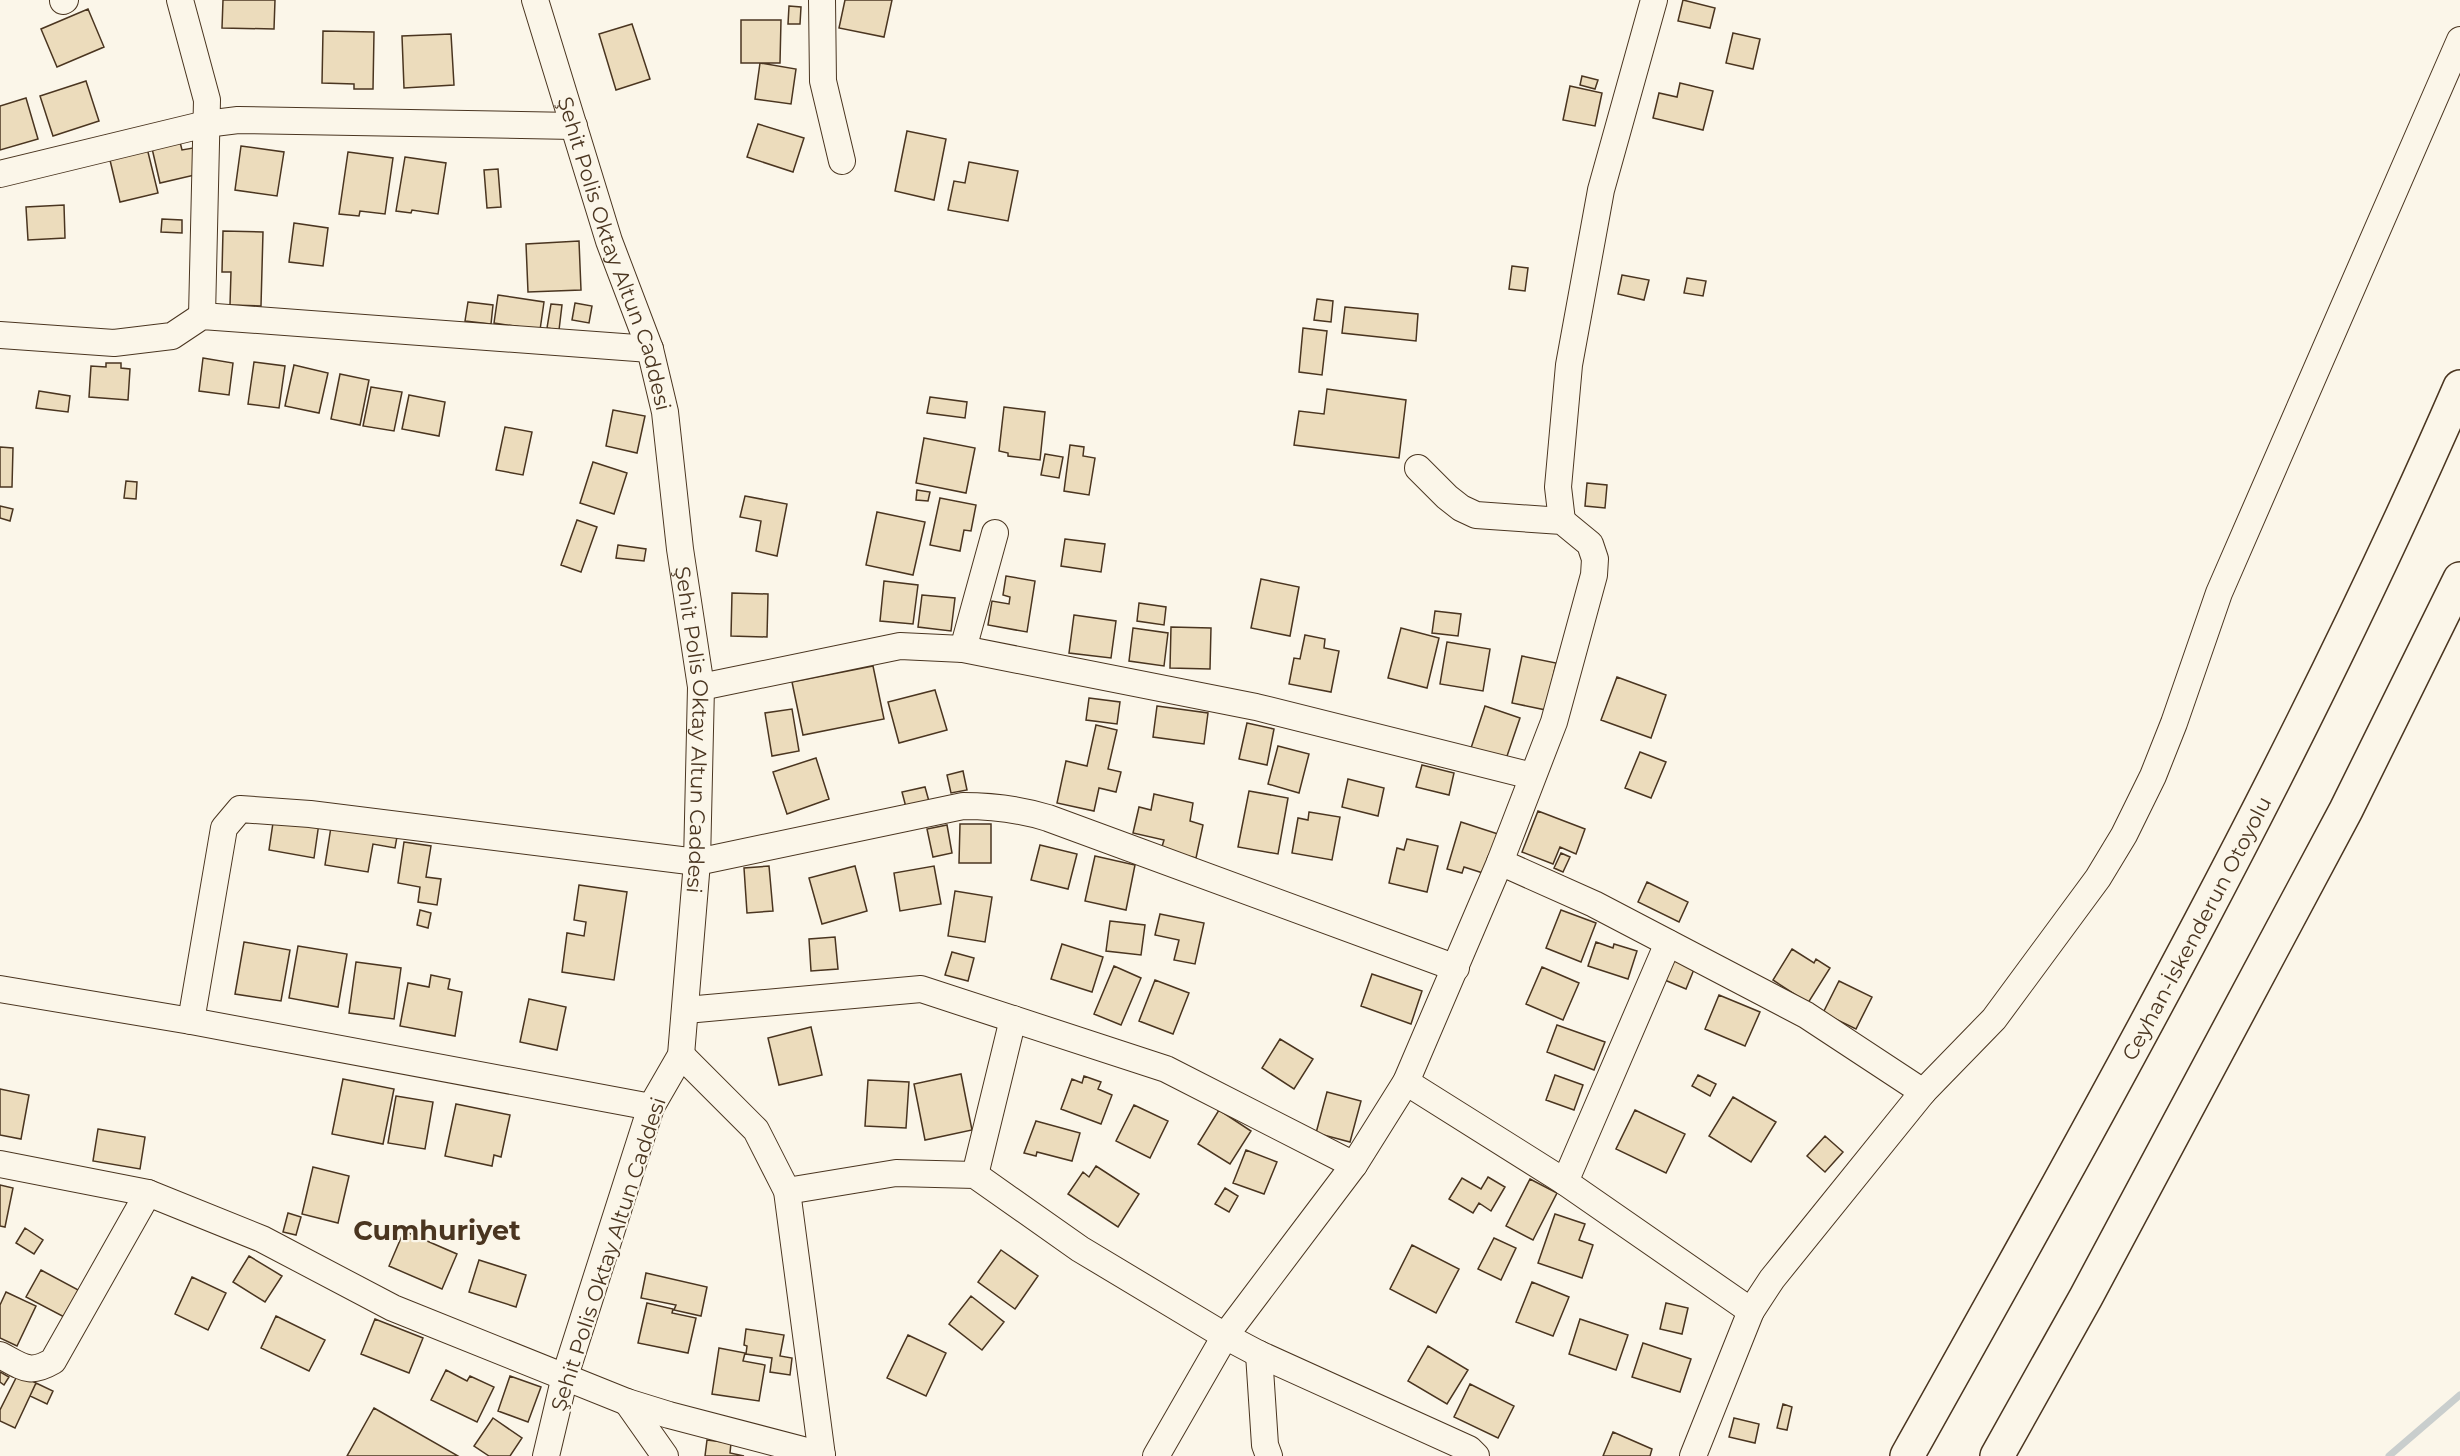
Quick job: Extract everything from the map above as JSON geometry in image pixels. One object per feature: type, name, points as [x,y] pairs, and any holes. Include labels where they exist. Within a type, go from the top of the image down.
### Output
[{"type":"highway","name":"Ceyhan-İskenderun Otoyolu","points":[[1907,1456],[2017,1259],[2277,776],[2412,497],[2460,387]]},
{"type":"highway","points":[[1997,1456],[2086,1297],[2346,810],[2460,579]]},
{"type":"street","points":[[180,0],[207,100],[202,316]]},
{"type":"street","name":"Şehit Polis Oktay Altun Caddesi","points":[[535,0],[609,241],[650,349],[665,412],[680,549],[701,687],[697,862],[681,1055],[651,1107],[566,1376],[546,1456]]},
{"type":"street","points":[[822,0],[823,81],[842,161]]},
{"type":"street","points":[[1562,521],[1558,487],[1569,365],[1601,190],[1654,0]]},
{"type":"street","points":[[1693,1456],[1751,1311],[1772,1279],[1923,1092],[1994,1019],[2098,878],[2124,835],[2166,744],[2219,593],[2460,40]]},
{"type":"street","points":[[0,174],[206,124],[238,120],[574,126]]},
{"type":"street","points":[[0,335],[114,344],[172,336],[202,316],[650,349]]},
{"type":"street","points":[[1156,1456],[1225,1336],[1354,1165],[1406,1083],[1500,861],[1554,722],[1594,575],[1595,559],[1590,544],[1562,521],[1476,515],[1461,508],[1447,497],[1418,468]]},
{"type":"street","points":[[963,649],[995,533]]},
{"type":"street","points":[[701,687],[900,646],[963,649],[1257,707],[1532,776]]},
{"type":"street","points":[[191,1021],[224,828],[240,809],[310,814],[697,862],[963,806],[998,806],[1048,818],[1456,968]]},
{"type":"street","points":[[1500,861],[1594,904],[1806,1015],[1923,1092]]},
{"type":"street","points":[[1565,1182],[1668,943]]},
{"type":"street","points":[[0,989],[191,1021],[651,1107]]},
{"type":"street","points":[[686,1011],[921,989],[1166,1069],[1354,1165]]},
{"type":"street","points":[[975,1175],[1013,1019]]},
{"type":"street","points":[[0,1164],[148,1193],[262,1239],[393,1308],[627,1401],[669,1415],[822,1455],[787,1191],[756,1130],[681,1055]]},
{"type":"street","points":[[1406,1083],[1565,1182],[1751,1311]]},
{"type":"street","points":[[787,1191],[896,1173],[975,1175],[1080,1249],[1225,1336],[1469,1449],[1476,1456]]},
{"type":"street","points":[[0,1355],[30,1369],[39,1369],[53,1361],[148,1193]]},
{"type":"street","points":[[1259,1353],[1265,1445],[1269,1456]]},
{"type":"street","points":[[627,1401],[665,1456]]},
{"type":"building","points":[[223,0],[275,0],[274,29],[222,28]]},
{"type":"building","points":[[845,0],[892,0],[884,37],[839,28]]},
{"type":"building","points":[[1683,0],[1715,8],[1710,28],[1678,21]]},
{"type":"building","points":[[789,6],[801,7],[800,24],[788,24]]},
{"type":"building","points":[[88,9],[104,47],[57,67],[41,29]]},
{"type":"building","points":[[741,20],[781,20],[780,63],[741,63]]},
{"type":"building","points":[[632,24],[650,79],[616,90],[599,34]]},
{"type":"building","points":[[323,31],[374,32],[373,89],[354,89],[354,84],[322,83]]},
{"type":"building","points":[[1733,33],[1760,39],[1753,69],[1726,63]]},
{"type":"building","points":[[451,34],[454,85],[404,88],[402,36]]},
{"type":"building","points":[[760,63],[796,69],[791,104],[755,99]]},
{"type":"building","points":[[1582,76],[1598,80],[1595,89],[1580,85]]},
{"type":"building","points":[[86,81],[99,121],[53,136],[40,96]]},
{"type":"building","points":[[1680,83],[1713,91],[1703,130],[1653,118],[1659,93],[1677,97]]},
{"type":"building","points":[[1570,86],[1602,93],[1595,126],[1563,120]]},
{"type":"building","points":[[26,98],[38,139],[0,150],[0,106]]},
{"type":"building","points":[[758,124],[804,138],[793,172],[747,157]]},
{"type":"building","points":[[907,131],[946,139],[934,200],[895,191]]},
{"type":"building","points":[[179,138],[182,150],[193,148],[199,174],[160,183],[151,144]]},
{"type":"building","points":[[241,146],[284,152],[277,196],[235,190]]},
{"type":"building","points":[[147,148],[158,193],[120,202],[109,156]]},
{"type":"building","points":[[348,152],[393,158],[385,214],[360,211],[359,216],[339,214]]},
{"type":"building","points":[[405,157],[446,163],[438,214],[412,210],[411,213],[396,211]]},
{"type":"building","points":[[969,162],[1018,171],[1008,221],[948,210],[954,181],[965,183]]},
{"type":"building","points":[[498,169],[501,207],[487,208],[484,170]]},
{"type":"building","points":[[64,205],[65,238],[28,240],[26,207]]},
{"type":"building","points":[[162,219],[182,220],[182,233],[161,232]]},
{"type":"building","points":[[294,223],[328,228],[323,266],[289,262]]},
{"type":"building","points":[[223,231],[263,232],[261,306],[230,305],[231,272],[222,272]]},
{"type":"building","points":[[579,241],[581,290],[528,292],[526,244]]},
{"type":"building","points":[[1512,266],[1528,268],[1525,291],[1509,289]]},
{"type":"building","points":[[1622,275],[1649,280],[1644,300],[1618,294]]},
{"type":"building","points":[[1687,278],[1706,281],[1703,296],[1684,293]]},
{"type":"building","points":[[498,295],[544,302],[540,330],[494,323]]},
{"type":"building","points":[[1317,299],[1333,301],[1331,322],[1314,320]]},
{"type":"building","points":[[468,302],[493,305],[491,324],[465,321]]},
{"type":"building","points":[[575,303],[592,306],[589,323],[572,320]]},
{"type":"building","points":[[551,304],[562,305],[559,330],[547,328]]},
{"type":"building","points":[[1345,307],[1418,314],[1416,341],[1342,333]]},
{"type":"building","points":[[1303,328],[1327,331],[1322,375],[1299,372]]},
{"type":"building","points":[[203,358],[233,363],[229,395],[199,391]]},
{"type":"building","points":[[254,362],[285,366],[279,408],[248,404]]},
{"type":"building","points":[[106,363],[121,363],[121,368],[130,369],[128,400],[89,397],[91,366],[106,367]]},
{"type":"building","points":[[294,365],[328,373],[319,413],[285,406]]},
{"type":"building","points":[[340,374],[369,380],[360,425],[331,419]]},
{"type":"building","points":[[371,387],[402,392],[394,431],[363,426]]},
{"type":"building","points":[[1327,389],[1406,400],[1399,458],[1294,445],[1299,411],[1324,414]]},
{"type":"building","points":[[39,391],[70,396],[68,412],[36,408]]},
{"type":"building","points":[[409,395],[445,402],[439,436],[402,429]]},
{"type":"building","points":[[930,397],[967,402],[965,418],[927,413]]},
{"type":"building","points":[[1004,407],[1045,412],[1040,460],[1008,456],[1008,453],[999,451]]},
{"type":"building","points":[[613,410],[645,416],[637,453],[606,446]]},
{"type":"building","points":[[505,427],[532,432],[523,475],[496,470]]},
{"type":"building","points":[[924,438],[975,448],[966,493],[916,483]]},
{"type":"building","points":[[1070,445],[1084,447],[1083,456],[1095,458],[1089,495],[1064,491]]},
{"type":"building","points":[[0,447],[13,448],[12,487],[0,487]]},
{"type":"building","points":[[1045,454],[1063,457],[1059,478],[1041,475]]},
{"type":"building","points":[[593,462],[627,473],[614,514],[580,503]]},
{"type":"building","points":[[126,481],[137,482],[136,499],[124,498]]},
{"type":"building","points":[[1587,483],[1607,485],[1605,508],[1585,506]]},
{"type":"building","points":[[917,490],[930,492],[928,501],[916,500]]},
{"type":"building","points":[[745,496],[787,504],[777,556],[756,551],[761,521],[740,517]]},
{"type":"building","points":[[940,498],[976,505],[971,531],[964,530],[960,551],[930,545]]},
{"type":"building","points":[[0,506],[13,509],[10,521],[0,518]]},
{"type":"building","points":[[877,512],[925,522],[913,575],[866,565]]},
{"type":"building","points":[[577,520],[597,527],[581,572],[561,565]]},
{"type":"building","points":[[1065,539],[1105,544],[1101,572],[1061,566]]},
{"type":"building","points":[[618,545],[646,549],[644,561],[616,558]]},
{"type":"building","points":[[1006,576],[1035,581],[1027,632],[988,625],[992,601],[1009,604],[1010,597],[1003,595]]},
{"type":"building","points":[[1261,579],[1299,587],[1290,636],[1251,628]]},
{"type":"building","points":[[884,581],[918,585],[913,624],[880,621]]},
{"type":"building","points":[[732,593],[768,594],[767,637],[731,636]]},
{"type":"building","points":[[922,595],[955,598],[951,631],[918,627]]},
{"type":"building","points":[[1139,603],[1166,607],[1164,625],[1137,621]]},
{"type":"building","points":[[1435,611],[1461,614],[1458,636],[1432,633]]},
{"type":"building","points":[[1074,615],[1116,621],[1111,658],[1069,653]]},
{"type":"building","points":[[1171,627],[1211,628],[1210,669],[1170,668]]},
{"type":"building","points":[[1133,628],[1168,633],[1164,666],[1129,661]]},
{"type":"building","points":[[1401,628],[1439,638],[1427,688],[1388,678]]},
{"type":"building","points":[[1305,635],[1325,639],[1324,648],[1339,651],[1331,692],[1289,684],[1294,658],[1300,659]]},
{"type":"building","points":[[1447,642],[1490,649],[1483,691],[1440,684]]},
{"type":"building","points":[[1522,656],[1556,663],[1546,710],[1512,703]]},
{"type":"building","points":[[873,666],[884,719],[803,735],[792,682]]},
{"type":"building","points":[[1617,677],[1666,695],[1651,738],[1601,720]]},
{"type":"building","points":[[935,690],[947,730],[899,743],[888,702]]},
{"type":"building","points":[[1089,698],[1120,702],[1117,724],[1086,720]]},
{"type":"building","points":[[1157,706],[1208,713],[1204,744],[1153,737]]},
{"type":"building","points":[[1485,706],[1520,718],[1506,759],[1471,748]]},
{"type":"building","points":[[792,709],[799,751],[772,756],[765,713]]},
{"type":"building","points":[[1247,723],[1274,729],[1267,765],[1239,759]]},
{"type":"building","points":[[1096,725],[1117,730],[1108,769],[1121,772],[1116,792],[1099,788],[1094,811],[1057,803],[1066,761],[1087,766]]},
{"type":"building","points":[[1278,746],[1309,754],[1299,793],[1268,784]]},
{"type":"building","points":[[1640,752],[1666,762],[1651,798],[1625,788]]},
{"type":"building","points":[[816,758],[829,799],[787,814],[773,772]]},
{"type":"building","points":[[1422,765],[1454,773],[1449,795],[1416,787]]},
{"type":"building","points":[[963,771],[967,790],[951,793],[947,775]]},
{"type":"building","points":[[1348,779],[1384,788],[1378,816],[1342,807]]},
{"type":"building","points":[[925,787],[930,805],[907,811],[902,792]]},
{"type":"building","points":[[1249,791],[1288,798],[1278,854],[1238,847]]},
{"type":"building","points":[[1154,794],[1193,803],[1190,821],[1203,825],[1196,858],[1161,850],[1164,840],[1133,833],[1139,807],[1151,810]]},
{"type":"building","points":[[1538,811],[1585,829],[1576,854],[1560,847],[1553,864],[1522,852]]},
{"type":"building","points":[[1309,812],[1340,817],[1332,860],[1292,853],[1298,818],[1308,820]]},
{"type":"building","points":[[274,816],[319,823],[314,858],[269,850]]},
{"type":"building","points":[[1461,822],[1498,834],[1486,874],[1464,867],[1462,873],[1447,869]]},
{"type":"building","points":[[960,824],[991,824],[991,863],[959,863]]},
{"type":"building","points":[[947,825],[952,853],[933,857],[927,829]]},
{"type":"building","points":[[331,827],[397,837],[395,848],[373,844],[368,872],[325,865]]},
{"type":"building","points":[[1407,839],[1438,846],[1427,892],[1389,883],[1397,848],[1404,850]]},
{"type":"building","points":[[404,842],[431,846],[426,877],[441,879],[437,905],[418,902],[420,887],[398,883]]},
{"type":"building","points":[[1040,845],[1077,854],[1068,889],[1031,880]]},
{"type":"building","points":[[1561,853],[1570,857],[1563,872],[1554,868]]},
{"type":"building","points":[[1095,856],[1135,865],[1126,910],[1085,901]]},
{"type":"building","points":[[769,866],[773,911],[747,913],[744,868]]},
{"type":"building","points":[[855,866],[867,911],[822,924],[809,878]]},
{"type":"building","points":[[934,866],[941,904],[900,911],[894,873]]},
{"type":"building","points":[[1647,882],[1688,902],[1679,922],[1638,902]]},
{"type":"building","points":[[579,885],[627,892],[614,980],[562,972],[567,933],[584,936],[586,922],[574,920]]},
{"type":"building","points":[[955,891],[992,897],[985,942],[948,936]]},
{"type":"building","points":[[420,910],[431,913],[428,928],[417,925]]},
{"type":"building","points":[[1561,910],[1596,923],[1581,962],[1546,948]]},
{"type":"building","points":[[1160,914],[1204,923],[1195,964],[1174,960],[1179,940],[1155,935]]},
{"type":"building","points":[[1110,921],[1145,925],[1141,955],[1106,951]]},
{"type":"building","points":[[835,937],[838,969],[811,971],[809,939]]},
{"type":"building","points":[[244,942],[290,950],[281,1001],[235,994]]},
{"type":"building","points":[[1596,942],[1613,948],[1614,944],[1637,951],[1628,979],[1588,966]]},
{"type":"building","points":[[1062,944],[1103,957],[1092,992],[1051,979]]},
{"type":"building","points":[[298,946],[347,954],[338,1007],[289,998]]},
{"type":"building","points":[[1792,949],[1814,963],[1816,959],[1830,968],[1808,1003],[1773,980]]},
{"type":"building","points":[[1671,951],[1697,962],[1686,989],[1660,978]]},
{"type":"building","points":[[952,952],[974,958],[968,981],[945,975]]},
{"type":"building","points":[[356,962],[401,968],[394,1019],[349,1013]]},
{"type":"building","points":[[1114,966],[1141,978],[1121,1025],[1094,1014]]},
{"type":"building","points":[[1542,967],[1579,983],[1563,1020],[1526,1004]]},
{"type":"building","points":[[1372,974],[1422,991],[1411,1024],[1361,1006]]},
{"type":"building","points":[[431,975],[450,979],[448,989],[462,992],[455,1036],[400,1026],[408,983],[429,987]]},
{"type":"building","points":[[1155,980],[1189,993],[1173,1034],[1139,1021]]},
{"type":"building","points":[[1839,981],[1872,997],[1856,1029],[1823,1013]]},
{"type":"building","points":[[1719,995],[1760,1012],[1745,1046],[1705,1029]]},
{"type":"building","points":[[529,999],[566,1007],[557,1050],[520,1042]]},
{"type":"building","points":[[1557,1025],[1605,1042],[1594,1070],[1547,1052]]},
{"type":"building","points":[[811,1027],[822,1075],[779,1085],[768,1038]]},
{"type":"building","points":[[1280,1039],[1313,1059],[1294,1089],[1262,1068]]},
{"type":"building","points":[[961,1074],[972,1130],[925,1140],[914,1084]]},
{"type":"building","points":[[1555,1075],[1583,1085],[1574,1110],[1546,1100]]},
{"type":"building","points":[[1698,1075],[1716,1084],[1710,1096],[1692,1086]]},
{"type":"building","points":[[1084,1076],[1101,1082],[1098,1089],[1112,1095],[1101,1124],[1061,1109],[1072,1079],[1082,1083]]},
{"type":"building","points":[[343,1079],[394,1089],[383,1144],[332,1134]]},
{"type":"building","points":[[868,1080],[909,1082],[906,1128],[865,1126]]},
{"type":"building","points":[[0,1089],[29,1095],[21,1139],[0,1135]]},
{"type":"building","points":[[1327,1092],[1361,1101],[1350,1142],[1316,1133]]},
{"type":"building","points":[[396,1096],[433,1102],[425,1149],[388,1143]]},
{"type":"building","points":[[1733,1097],[1776,1122],[1751,1162],[1709,1136]]},
{"type":"building","points":[[456,1104],[510,1115],[501,1157],[494,1155],[492,1166],[445,1156]]},
{"type":"building","points":[[1134,1105],[1168,1121],[1150,1158],[1116,1141]]},
{"type":"building","points":[[1219,1110],[1251,1131],[1230,1164],[1198,1144]]},
{"type":"building","points":[[1635,1110],[1685,1134],[1666,1173],[1616,1149]]},
{"type":"building","points":[[1036,1121],[1080,1133],[1072,1161],[1037,1152],[1036,1156],[1024,1153]]},
{"type":"building","points":[[98,1129],[145,1137],[140,1169],[93,1161]]},
{"type":"building","points":[[1825,1136],[1843,1152],[1825,1172],[1807,1156]]},
{"type":"building","points":[[1246,1150],[1277,1162],[1264,1194],[1233,1183]]},
{"type":"building","points":[[1096,1166],[1139,1194],[1118,1227],[1068,1194],[1083,1172],[1089,1177]]},
{"type":"building","points":[[313,1167],[349,1176],[338,1223],[302,1214]]},
{"type":"building","points":[[1488,1177],[1505,1187],[1491,1211],[1479,1203],[1473,1213],[1449,1199],[1462,1178],[1481,1189]]},
{"type":"building","points":[[1530,1179],[1557,1193],[1533,1240],[1506,1226]]},
{"type":"building","points":[[0,1185],[13,1188],[5,1227],[0,1226]]},
{"type":"building","points":[[1225,1188],[1238,1196],[1229,1212],[1215,1204]]},
{"type":"building","points":[[288,1213],[301,1217],[296,1235],[283,1232]]},
{"type":"building","points":[[1555,1214],[1585,1224],[1579,1240],[1593,1245],[1582,1278],[1538,1263]]},
{"type":"building","points":[[25,1228],[43,1240],[34,1254],[16,1243]]},
{"type":"building","points":[[404,1231],[457,1254],[442,1289],[389,1266]]},
{"type":"building","points":[[1494,1238],[1516,1248],[1501,1280],[1478,1269]]},
{"type":"building","points":[[1412,1245],[1459,1269],[1436,1313],[1390,1289]]},
{"type":"building","points":[[1001,1250],[1038,1276],[1015,1309],[978,1282]]},
{"type":"building","points":[[249,1256],[282,1276],[265,1302],[233,1282]]},
{"type":"building","points":[[479,1260],[526,1275],[516,1307],[469,1292]]},
{"type":"building","points":[[41,1270],[82,1292],[68,1319],[26,1297]]},
{"type":"building","points":[[646,1273],[707,1287],[701,1316],[674,1310],[676,1305],[641,1298]]},
{"type":"building","points":[[192,1277],[226,1293],[208,1330],[175,1314]]},
{"type":"building","points":[[1532,1282],[1569,1297],[1553,1336],[1516,1322]]},
{"type":"building","points":[[6,1292],[36,1306],[17,1346],[0,1338],[0,1305]]},
{"type":"building","points":[[971,1296],[1004,1322],[982,1350],[949,1324]]},
{"type":"building","points":[[647,1303],[673,1309],[672,1313],[696,1318],[688,1353],[638,1343]]},
{"type":"building","points":[[1666,1303],[1688,1308],[1682,1334],[1660,1329]]},
{"type":"building","points":[[276,1316],[325,1340],[309,1371],[261,1348]]},
{"type":"building","points":[[375,1319],[423,1338],[409,1373],[361,1354]]},
{"type":"building","points":[[1580,1319],[1628,1335],[1616,1370],[1569,1354]]},
{"type":"building","points":[[746,1329],[784,1335],[780,1356],[792,1358],[790,1375],[770,1372],[772,1358],[746,1354],[747,1346],[744,1345]]},
{"type":"building","points":[[908,1335],[946,1353],[926,1396],[887,1378]]},
{"type":"building","points":[[1643,1343],[1691,1359],[1680,1392],[1632,1377]]},
{"type":"building","points":[[1428,1346],[1468,1370],[1447,1404],[1408,1381]]},
{"type":"building","points":[[719,1348],[745,1353],[743,1361],[765,1365],[759,1401],[712,1394]]},
{"type":"building","points":[[446,1370],[467,1381],[470,1376],[494,1387],[477,1422],[431,1400]]},
{"type":"building","points":[[0,1372],[9,1377],[4,1385],[0,1382]]},
{"type":"building","points":[[18,1374],[36,1383],[15,1428],[0,1421],[0,1410]]},
{"type":"building","points":[[510,1376],[541,1387],[528,1422],[498,1411]]},
{"type":"building","points":[[36,1383],[53,1391],[47,1404],[30,1396]]},
{"type":"building","points":[[1470,1384],[1514,1406],[1498,1438],[1454,1417]]},
{"type":"building","points":[[1783,1404],[1792,1407],[1787,1430],[1777,1428]]},
{"type":"building","points":[[374,1408],[458,1456],[347,1456]]},
{"type":"building","points":[[493,1418],[522,1438],[510,1456],[489,1456],[474,1446]]},
{"type":"building","points":[[1734,1418],[1759,1424],[1755,1443],[1729,1437]]},
{"type":"building","points":[[1613,1432],[1652,1449],[1650,1456],[1603,1456]]},
{"type":"building","points":[[707,1440],[731,1443],[730,1453],[744,1456],[705,1456]]},
{"type":"waterway","points":[[2389,1456],[2460,1395]]},
{"type":"district","name":"Cumhuriyet","points":[[437,1230]]}]
